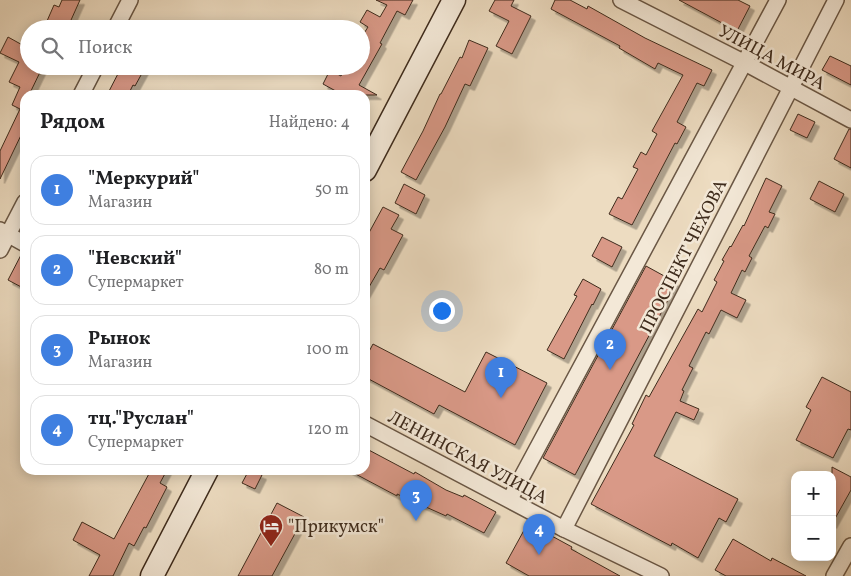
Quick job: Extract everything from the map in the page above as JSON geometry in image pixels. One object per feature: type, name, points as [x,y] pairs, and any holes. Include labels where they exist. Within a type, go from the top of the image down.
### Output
[{"type":"main road","points":[[370,160],[454,0]]},
{"type":"main road","points":[[152,576],[204,475]]},
{"type":"street","points":[[120,20],[130,0]]},
{"type":"street","name":"УЛИЦА МИРА","points":[[621,0],[745,63],[851,120]]},
{"type":"street","name":"ПРОСПЕКТ ЧЕХОВА","points":[[510,500],[778,0]]},
{"type":"street","name":"ПРОСПЕКТ ЧЕХОВА","points":[[564,529],[836,0]]},
{"type":"street","points":[[84,90],[91,75]]},
{"type":"street","points":[[0,250],[4,232],[20,209]]},
{"type":"street","points":[[4,232],[20,241]]},
{"type":"street","name":"ЛЕНИНСКАЯ УЛИЦА","points":[[370,427],[564,529],[661,576]]},
{"type":"street","points":[[834,576],[851,546]]},
{"type":"building","points":[[62,0],[80,0],[71,20],[47,20],[54,5],[59,7]]},
{"type":"building","points":[[376,0],[413,0],[405,15],[397,11],[370,65],[370,20],[361,20],[367,10],[380,17],[387,5]]},
{"type":"building","points":[[495,0],[514,0],[511,6],[531,16],[512,54],[496,46],[509,21],[489,11]]},
{"type":"building","points":[[555,0],[570,0],[587,9],[588,6],[645,38],[712,70],[704,86],[697,83],[677,122],[686,127],[677,144],[675,143],[632,225],[609,214],[618,197],[622,199],[638,169],[633,167],[641,152],[646,155],[657,134],[652,131],[683,75],[658,63],[655,69],[619,48],[620,46],[551,9]]},
{"type":"building","points":[[679,0],[738,0],[750,6],[737,31]]},
{"type":"building","points":[[8,37],[20,44],[20,75],[39,75],[31,90],[20,90],[20,109],[12,105],[20,87],[9,82],[19,62],[0,53]]},
{"type":"building","points":[[469,40],[488,48],[470,86],[465,84],[445,127],[416,180],[401,172],[440,94],[460,57],[462,58]]},
{"type":"building","points":[[830,56],[851,66],[851,85],[822,70]]},
{"type":"building","points":[[117,75],[141,75],[130,90],[110,90]]},
{"type":"building","points":[[328,75],[365,75],[359,85],[368,90],[334,90],[323,84]]},
{"type":"building","points":[[20,109],[20,137],[0,179],[0,151]]},
{"type":"building","points":[[798,114],[815,122],[807,138],[790,130]]},
{"type":"building","points":[[849,129],[851,129],[851,168],[834,159]]},
{"type":"building","points":[[766,178],[782,186],[769,212],[775,214],[768,228],[765,226],[749,256],[752,258],[745,272],[742,270],[731,293],[746,300],[737,318],[721,310],[709,334],[706,332],[689,366],[693,368],[682,390],[684,391],[680,401],[699,409],[694,420],[676,412],[654,456],[738,499],[726,522],[719,518],[698,558],[672,543],[671,546],[591,504],[634,425],[632,424],[646,395],[649,397],[698,309],[702,312],[717,282],[714,280],[724,261],[722,260],[744,226]]},
{"type":"building","points":[[819,181],[844,194],[835,212],[810,199]]},
{"type":"building","points":[[404,184],[425,195],[416,214],[395,203]]},
{"type":"building","points":[[383,207],[399,215],[391,229],[403,235],[384,270],[380,268],[370,285],[370,231]]},
{"type":"building","points":[[602,237],[622,247],[612,267],[592,256]]},
{"type":"building","points":[[20,257],[20,286],[8,280]]},
{"type":"building","points":[[646,266],[677,283],[575,475],[543,458]]},
{"type":"building","points":[[583,279],[601,289],[564,359],[547,350],[577,296],[574,295]]},
{"type":"building","points":[[373,344],[465,392],[486,352],[547,383],[515,445],[439,405],[434,414],[370,380],[370,350]]},
{"type":"building","points":[[822,377],[851,392],[851,430],[848,429],[833,458],[796,440],[811,410],[806,407]]},
{"type":"building","points":[[370,451],[414,474],[415,472],[446,490],[463,497],[464,495],[496,512],[484,533],[447,514],[446,516],[397,494],[397,496],[357,475],[370,475]]},
{"type":"building","points":[[832,467],[851,477],[851,490],[836,517],[836,471],[832,471]]},
{"type":"building","points":[[148,475],[164,475],[160,483],[167,487],[146,528],[144,527],[134,546],[129,543],[113,576],[89,576],[100,555],[73,540],[82,522],[114,539]]},
{"type":"building","points":[[246,475],[262,475],[255,489],[242,483]]},
{"type":"building","name":"\"Прикумск\"","points":[[277,503],[304,517],[272,576],[238,576]]},
{"type":"building","points":[[528,523],[620,576],[529,576],[506,563]]},
{"type":"building","points":[[733,539],[771,561],[772,558],[806,576],[726,576],[715,570]]},
{"type":"place","name":"\"Невский\"","points":[[610,370]]},
{"type":"place","name":"\"Меркурий\"","points":[[501,398]]},
{"type":"place","name":"Рынок","points":[[416,521]]},
{"type":"place","name":"\"Прикумск\"","points":[[271,547]]},
{"type":"place","name":"тц.\"Руслан\"","points":[[539,555]]}]
